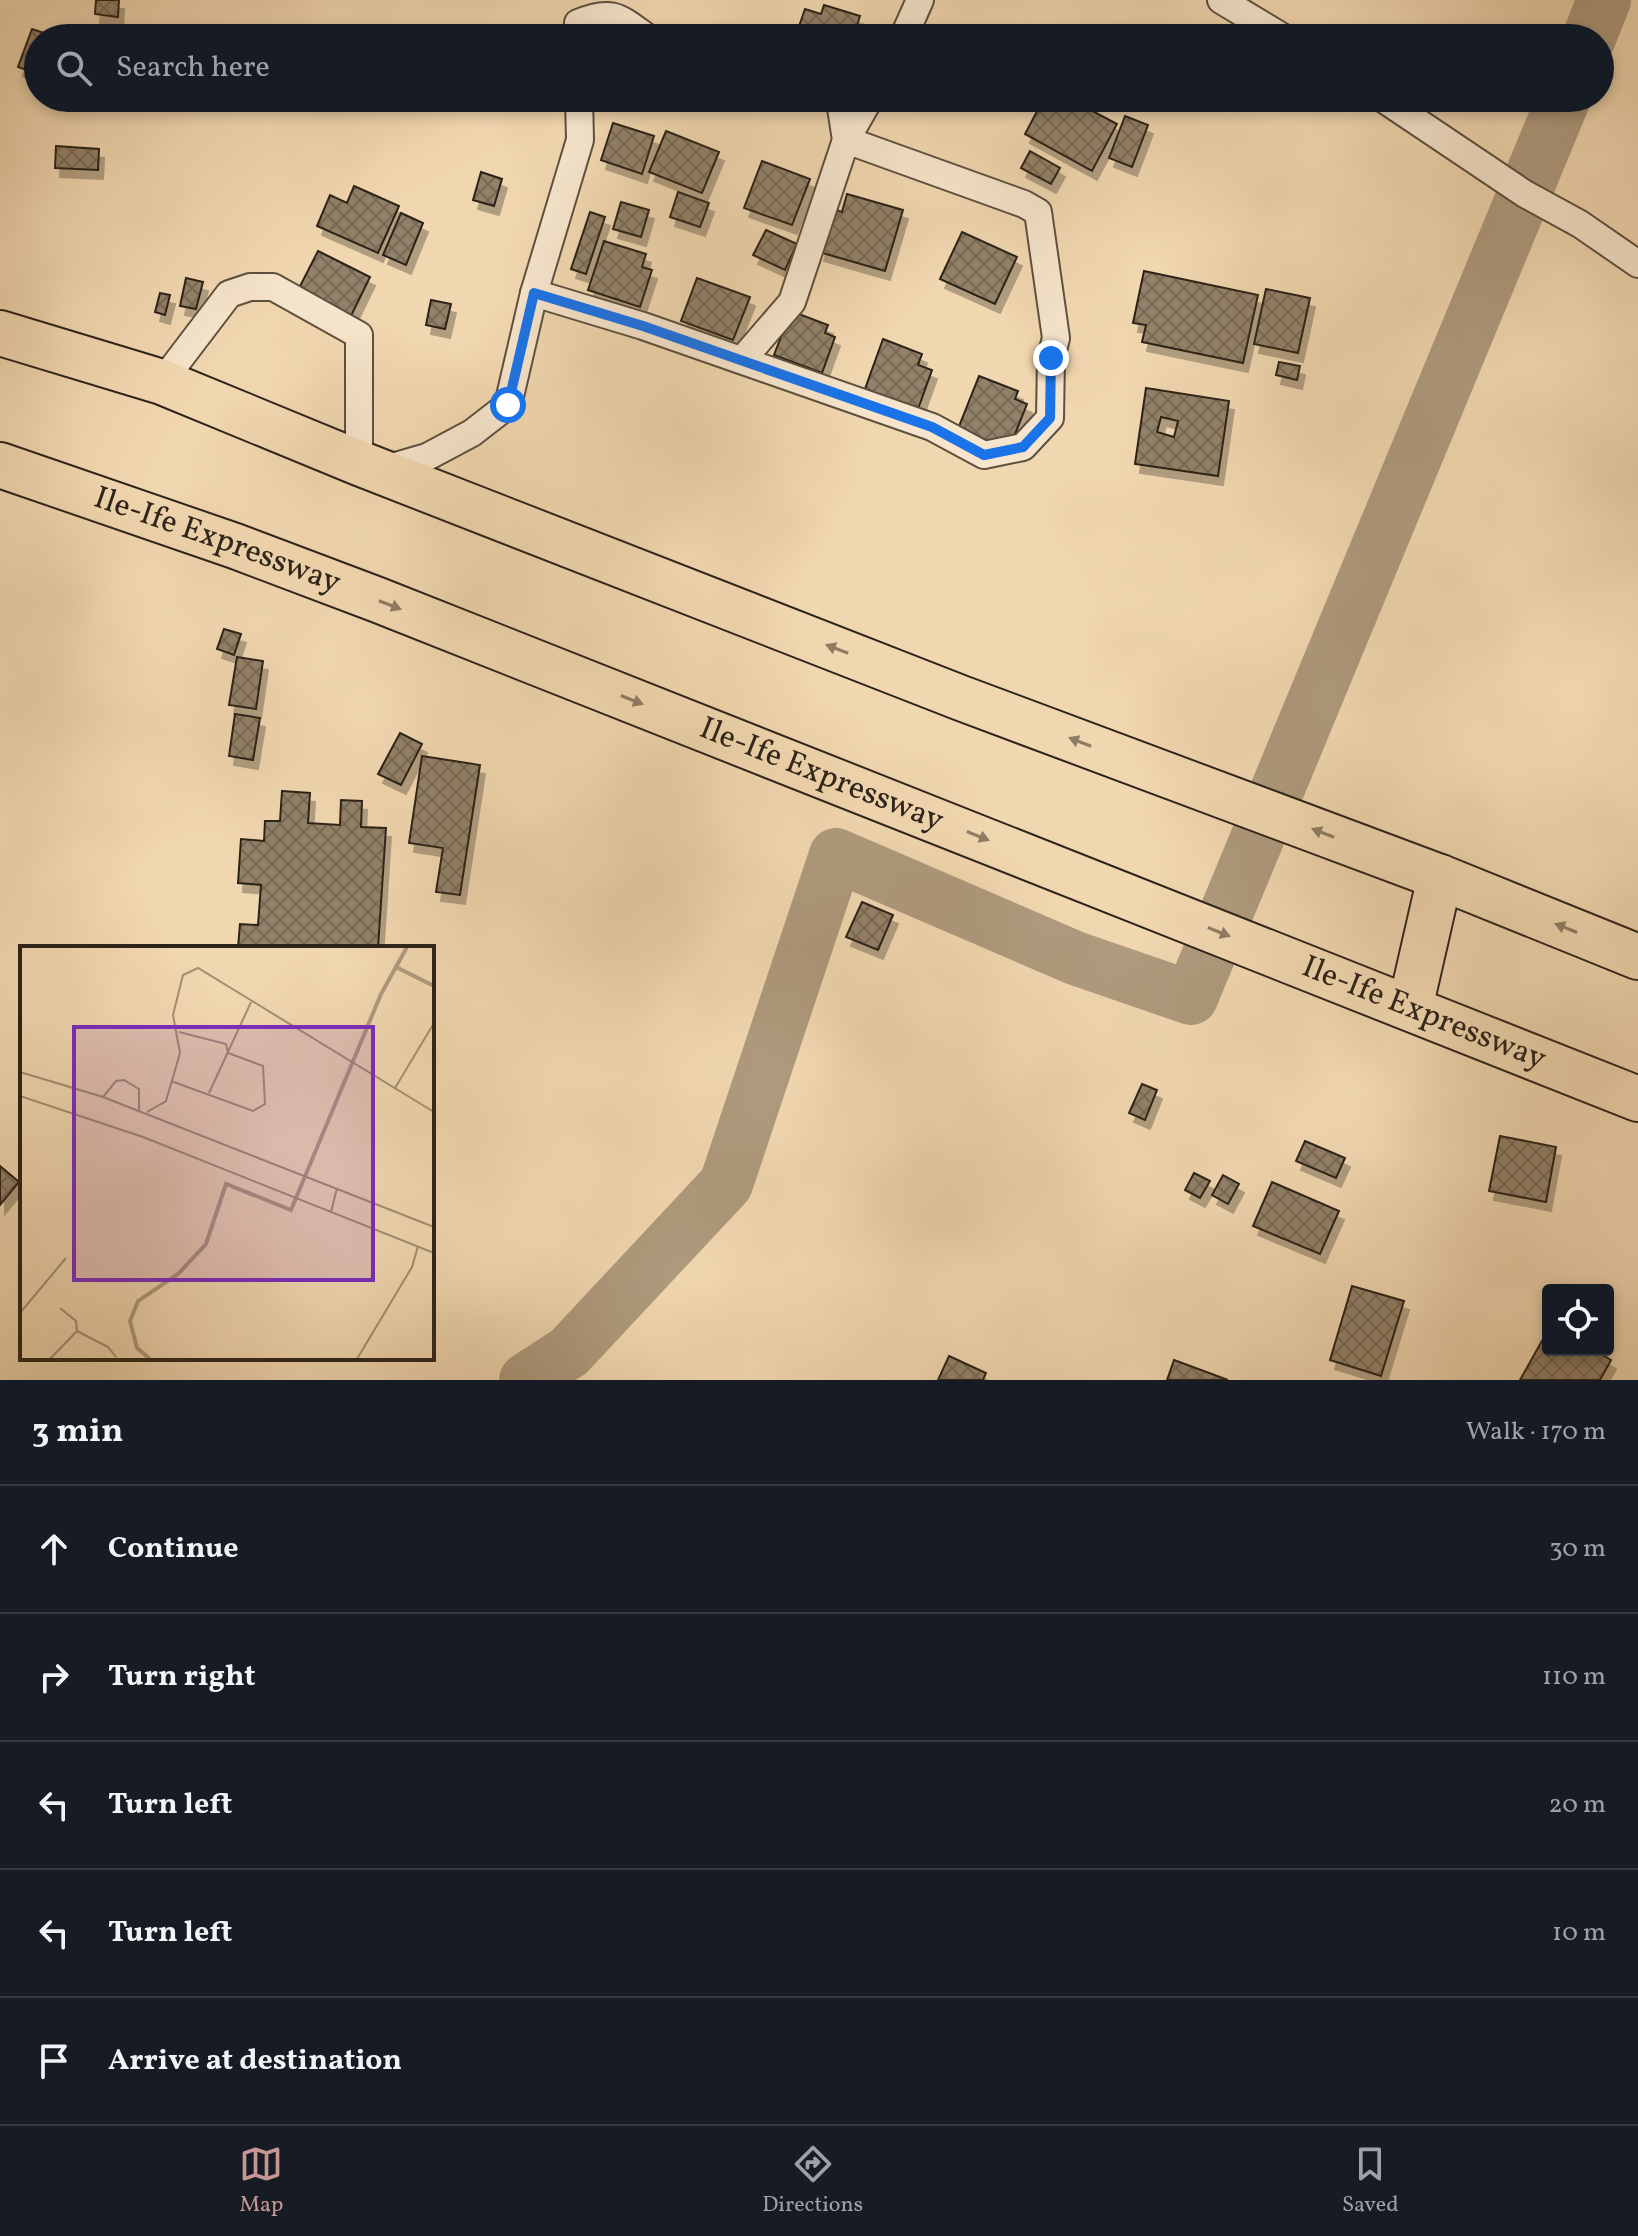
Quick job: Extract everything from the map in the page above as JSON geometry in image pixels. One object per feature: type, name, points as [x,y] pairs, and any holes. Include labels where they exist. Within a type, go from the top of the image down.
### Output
[{"type":"highway","points":[[0,333],[162,382],[961,698],[1440,877],[1638,957]]},
{"type":"highway","name":"Ile-Ife Expressway","points":[[0,465],[235,546],[392,606],[1638,1099]]},
{"type":"highway","points":[[1410,1008],[1440,877]]},
{"type":"street","points":[[909,24],[920,0]]},
{"type":"street","points":[[1221,0],[1261,24]]},
{"type":"street","points":[[575,20],[600,14],[622,19],[629,24]]},
{"type":"street","points":[[162,382],[229,294],[250,287],[273,287],[359,335],[370,466],[427,457],[472,433],[508,405],[534,293],[580,140],[579,112]]},
{"type":"street","points":[[842,112],[846,140]]},
{"type":"street","points":[[742,360],[792,302],[846,140],[862,112]]},
{"type":"street","points":[[1403,112],[1525,194],[1580,224],[1638,264]]},
{"type":"street","points":[[534,293],[643,326],[932,427],[984,455],[1023,447],[1050,418],[1051,358],[1056,338],[1038,212],[1024,204],[846,140]]},
{"type":"building","points":[[96,0],[119,0],[118,17],[95,14]]},
{"type":"building","points":[[824,5],[860,16],[857,24],[800,24],[805,9],[821,14]]},
{"type":"building","points":[[24,51],[24,69],[18,67]]},
{"type":"building","points":[[1037,112],[1094,112],[1117,124],[1092,171],[1025,134]]},
{"type":"building","points":[[1125,116],[1148,125],[1132,167],[1109,158]]},
{"type":"building","points":[[613,123],[654,136],[642,174],[601,160]]},
{"type":"building","points":[[666,131],[719,152],[702,193],[649,172]]},
{"type":"building","points":[[56,146],[99,149],[98,170],[55,168]]},
{"type":"building","points":[[1030,151],[1060,168],[1051,184],[1021,168]]},
{"type":"building","points":[[762,161],[810,179],[792,225],[744,208]]},
{"type":"building","points":[[481,172],[502,179],[494,206],[473,200]]},
{"type":"building","points":[[354,186],[399,206],[378,253],[317,226],[330,195],[347,203]]},
{"type":"building","points":[[678,192],[709,203],[700,227],[670,217]]},
{"type":"building","points":[[847,194],[903,210],[885,271],[819,252],[832,209],[842,212]]},
{"type":"building","points":[[621,202],[649,210],[641,237],[613,229]]},
{"type":"building","points":[[590,212],[605,217],[586,274],[571,269]]},
{"type":"building","points":[[401,213],[423,223],[406,265],[383,255]]},
{"type":"building","points":[[766,230],[797,244],[785,270],[753,255]]},
{"type":"building","points":[[962,232],[1017,257],[995,304],[940,279]]},
{"type":"building","points":[[604,241],[646,254],[642,267],[652,270],[640,307],[588,290]]},
{"type":"building","points":[[318,251],[370,277],[350,318],[297,292]]},
{"type":"building","points":[[1144,271],[1258,295],[1243,363],[1142,342],[1146,325],[1133,323]]},
{"type":"building","points":[[186,278],[203,282],[196,309],[180,306]]},
{"type":"building","points":[[697,278],[750,297],[733,340],[681,321]]},
{"type":"building","points":[[1266,289],[1310,298],[1298,353],[1254,344]]},
{"type":"building","points":[[160,293],[170,295],[165,315],[155,312]]},
{"type":"building","points":[[431,300],[451,304],[445,329],[426,325]]},
{"type":"building","points":[[791,311],[828,325],[825,333],[835,337],[822,373],[774,355]]},
{"type":"building","points":[[883,339],[922,354],[918,365],[932,370],[918,409],[865,389]]},
{"type":"building","points":[[1279,362],[1300,366],[1297,380],[1276,375]]},
{"type":"building","points":[[979,376],[1018,391],[1015,399],[1027,404],[1009,449],[958,429]]},
{"type":"building","points":[[1146,388],[1229,401],[1218,476],[1135,464]],"holes":[[[1161,417],[1178,421],[1174,437],[1157,432]]]},
{"type":"building","points":[[224,629],[241,634],[234,655],[217,649]]},
{"type":"building","points":[[237,657],[263,661],[256,709],[229,705]]},
{"type":"building","points":[[235,714],[260,718],[253,760],[229,756]]},
{"type":"building","points":[[400,733],[422,744],[401,785],[378,774]]},
{"type":"building","points":[[422,756],[480,765],[460,895],[436,892],[443,848],[409,843]]},
{"type":"building","points":[[282,791],[310,793],[308,823],[340,825],[341,800],[362,801],[361,827],[386,828],[378,946],[238,946],[240,924],[258,925],[261,885],[238,883],[241,839],[264,841],[265,821],[280,821]]},
{"type":"building","points":[[862,902],[893,915],[878,950],[846,937]]},
{"type":"building","points":[[1142,1084],[1157,1090],[1145,1120],[1129,1113]]},
{"type":"building","points":[[1500,1136],[1556,1147],[1546,1202],[1489,1191]]},
{"type":"building","points":[[1305,1141],[1345,1158],[1336,1178],[1296,1161]]},
{"type":"building","points":[[0,1166],[19,1182],[0,1205]]},
{"type":"building","points":[[1194,1173],[1210,1181],[1200,1198],[1185,1190]]},
{"type":"building","points":[[1223,1175],[1239,1184],[1228,1204],[1212,1195]]},
{"type":"building","points":[[1272,1182],[1339,1211],[1320,1254],[1253,1226]]},
{"type":"building","points":[[1352,1286],[1404,1301],[1381,1376],[1330,1360]]},
{"type":"building","points":[[1542,1341],[1542,1356],[1604,1356],[1611,1360],[1600,1380],[1520,1380]]},
{"type":"building","points":[[949,1356],[986,1373],[983,1380],[938,1380]]},
{"type":"building","points":[[1174,1360],[1228,1380],[1167,1380]]},
{"type":"waterway","points":[[1595,24],[1604,0]]},
{"type":"waterway","points":[[526,1380],[569,1352],[726,1184],[836,855],[1075,958],[1191,998],[1558,112]]},
{"type":"route","points":[[508,405],[534,293],[643,326],[932,427],[984,455],[1023,447],[1050,418],[1051,358]]}]
